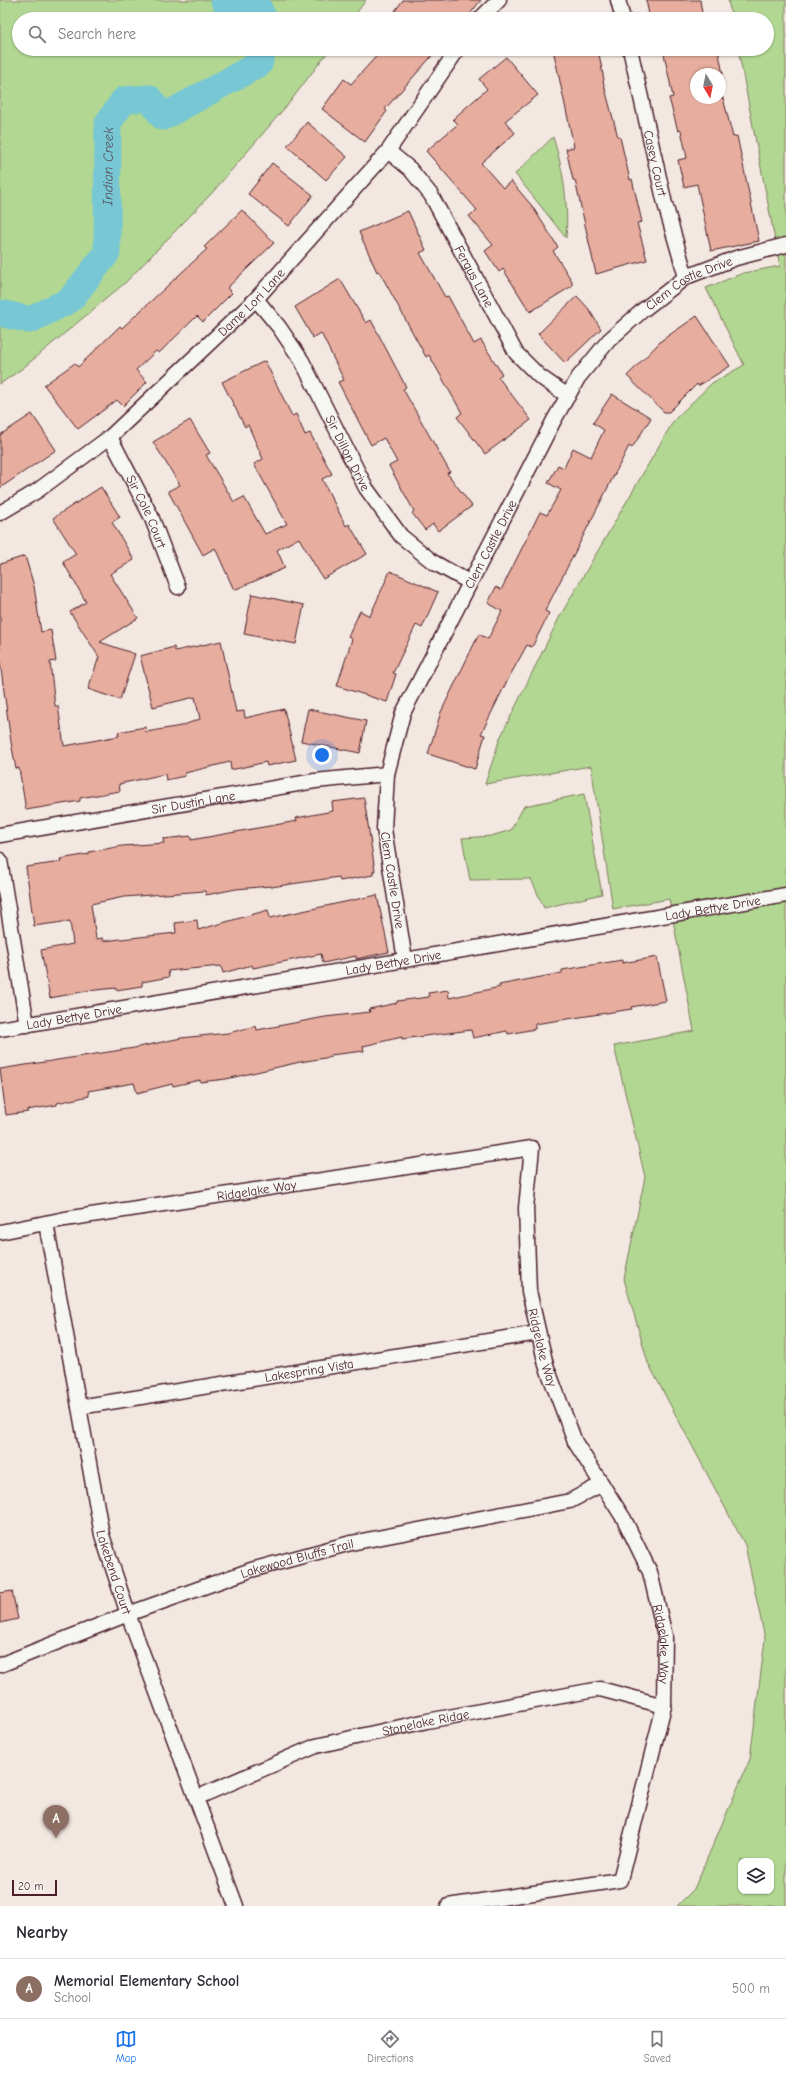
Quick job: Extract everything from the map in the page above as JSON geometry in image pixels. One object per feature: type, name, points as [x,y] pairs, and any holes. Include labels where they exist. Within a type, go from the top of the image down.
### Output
[{"type":"street","points":[[487,12],[499,0]]},
{"type":"street","points":[[618,0],[621,12]]},
{"type":"street","name":"Dame Lori Lane","points":[[0,513],[37,491],[110,437],[256,299],[388,151],[453,56]]},
{"type":"street","name":"Casey Court","points":[[632,56],[665,204],[686,277]]},
{"type":"street","name":"Fergus Lane","points":[[388,151],[410,169],[431,195],[516,353],[539,376],[568,396]]},
{"type":"street","name":"Clem Castle Drive","points":[[405,960],[384,829],[387,774],[403,713],[469,582],[568,396],[578,378],[609,340],[643,310],[686,277],[736,258],[786,245]]},
{"type":"street","name":"Sir Dillon Drive","points":[[256,299],[279,327],[302,361],[366,488],[401,536],[433,562],[469,582]]},
{"type":"street","name":"Sir Cole Court","points":[[110,437],[151,516],[178,587]]},
{"type":"street","name":"Sir Dustin Lane","points":[[0,835],[314,781],[387,774]]},
{"type":"street","points":[[0,860],[27,1025]]},
{"type":"street","name":"Lady Bettye Drive","points":[[0,1029],[786,895]]},
{"type":"street","name":"Ridgelake Way","points":[[0,1232],[46,1223],[532,1148],[526,1208],[529,1291],[538,1333],[546,1365],[575,1442],[624,1518],[650,1572],[665,1636],[664,1706],[620,1880],[448,1906]]},
{"type":"street","name":"Lakebend Court","points":[[46,1223],[102,1535],[128,1614],[236,1906]]},
{"type":"street","name":"Lakespring Vista","points":[[79,1407],[538,1333]]},
{"type":"street","name":"Lakewood Bluffs Trail","points":[[0,1665],[128,1614],[251,1570],[351,1543],[570,1501],[602,1484]]},
{"type":"street","name":"Stonelake Ridge","points":[[196,1798],[316,1746],[427,1721],[600,1689],[664,1706]]},
{"type":"green space","points":[[0,0],[366,0],[357,12],[12,12],[12,56],[325,56],[289,103],[212,193],[125,283],[23,368],[0,384]]},
{"type":"green space","points":[[728,0],[786,0],[786,1906],[677,1906],[694,1889],[750,1759],[765,1639],[745,1545],[648,1363],[624,1279],[645,1177],[614,1046],[694,1031],[669,899],[613,909],[591,766],[485,784],[500,738],[560,616],[674,420],[712,383],[744,365],[706,288],[743,273],[780,266],[739,56],[774,56],[774,12],[731,12]]},
{"type":"green space","points":[[553,137],[560,161],[566,200],[566,238],[515,174]]},
{"type":"green space","points":[[584,794],[602,894],[544,908],[531,879],[470,880],[462,838],[491,836],[511,830],[524,806]]},
{"type":"building","points":[[403,0],[481,0],[472,12],[394,12]]},
{"type":"building","points":[[646,0],[700,0],[702,12],[649,12]]},
{"type":"building","points":[[377,56],[432,56],[385,109],[387,111],[365,142],[322,109],[344,79],[351,84]]},
{"type":"building","points":[[554,56],[599,56],[603,81],[618,137],[620,137],[630,180],[632,179],[642,222],[637,223],[647,260],[596,274],[575,180],[573,180],[566,149],[574,147]]},
{"type":"building","points":[[664,56],[719,56],[722,68],[690,68],[690,104],[725,104],[733,137],[737,136],[759,241],[711,251],[697,184],[684,187],[678,160],[687,158],[681,130],[678,131],[669,98],[673,97]]},
{"type":"building","points":[[506,57],[538,95],[505,121],[515,133],[481,163],[503,188],[511,181],[532,206],[558,247],[553,251],[572,281],[572,286],[530,312],[503,269],[499,272],[485,251],[493,245],[469,216],[477,210],[426,151],[458,124],[453,119],[487,89],[479,79]]},
{"type":"building","points":[[307,122],[347,157],[326,180],[287,146]]},
{"type":"building","points":[[272,163],[313,195],[289,226],[248,194]]},
{"type":"building","points":[[242,210],[274,243],[227,288],[232,293],[203,322],[197,316],[159,353],[156,351],[136,370],[147,382],[123,406],[117,400],[78,429],[44,385],[75,363],[78,367],[120,326],[122,328],[207,249],[204,247]]},
{"type":"building","points":[[408,211],[426,250],[420,253],[445,297],[448,296],[474,344],[481,340],[502,374],[498,377],[531,420],[485,454],[457,417],[462,413],[429,355],[426,357],[379,271],[377,272],[359,232]]},
{"type":"building","points":[[340,279],[366,323],[371,320],[406,387],[403,389],[450,472],[447,473],[472,506],[438,531],[433,524],[425,530],[412,513],[414,511],[389,466],[397,462],[384,438],[371,445],[338,382],[344,380],[321,333],[313,338],[295,307]]},
{"type":"building","points":[[577,296],[588,308],[601,329],[565,363],[538,334]]},
{"type":"building","points":[[697,316],[730,366],[698,386],[697,384],[669,412],[664,412],[627,376],[662,340]]},
{"type":"building","points":[[265,361],[292,416],[296,414],[305,435],[310,433],[332,474],[322,479],[346,526],[349,524],[367,554],[323,579],[299,538],[277,550],[285,568],[234,590],[215,548],[203,555],[168,491],[180,485],[153,442],[190,420],[210,453],[206,455],[234,502],[244,497],[265,534],[287,524],[254,464],[263,459],[248,425],[245,427],[222,382]]},
{"type":"building","points":[[612,394],[651,418],[632,448],[629,446],[545,611],[549,613],[532,647],[527,645],[507,681],[481,734],[485,735],[475,769],[428,754],[441,712],[479,634],[488,639],[502,611],[488,603],[496,587],[501,590],[540,512],[547,515],[561,490],[548,483],[558,465],[564,468],[573,448],[591,457],[604,430],[593,423]]},
{"type":"building","points":[[32,414],[56,450],[0,488],[0,435]]},
{"type":"building","points":[[101,487],[120,517],[112,522],[134,560],[110,574],[138,618],[100,642],[135,654],[120,700],[88,689],[99,657],[70,612],[86,602],[63,562],[76,554],[53,518]]},
{"type":"building","points":[[25,556],[34,586],[41,632],[51,630],[56,661],[50,662],[55,706],[58,706],[64,746],[119,736],[118,732],[145,727],[146,732],[181,726],[200,719],[195,697],[153,707],[140,656],[174,647],[175,651],[221,641],[236,712],[244,711],[245,718],[284,709],[296,760],[267,766],[266,762],[231,770],[230,762],[185,773],[185,776],[166,780],[165,774],[119,784],[120,791],[80,798],[80,801],[26,810],[19,768],[16,769],[11,742],[0,662],[0,564]]},
{"type":"building","points":[[390,571],[438,592],[422,628],[416,625],[393,673],[396,674],[387,702],[337,686],[352,639],[348,637],[360,611],[370,616]]},
{"type":"building","points":[[252,594],[304,605],[296,644],[244,634]]},
{"type":"building","points":[[308,709],[366,721],[360,753],[301,741]]},
{"type":"building","points":[[364,798],[375,871],[373,871],[373,875],[340,881],[339,877],[271,887],[236,889],[206,895],[205,891],[124,897],[91,904],[96,939],[103,938],[103,941],[176,933],[175,923],[197,920],[198,930],[268,910],[270,918],[377,895],[389,952],[356,959],[356,956],[323,963],[321,954],[253,968],[252,965],[223,973],[221,966],[168,971],[169,977],[142,982],[142,986],[116,990],[116,988],[76,992],[77,993],[50,998],[41,950],[73,944],[70,921],[34,926],[26,867],[61,862],[60,859],[122,846],[164,843],[163,839],[191,836],[191,840],[297,821],[296,818],[333,811],[332,802]]},
{"type":"building","points":[[657,957],[666,1001],[631,1007],[632,1009],[535,1024],[535,1029],[508,1034],[507,1031],[473,1038],[471,1030],[402,1039],[402,1037],[363,1046],[364,1051],[330,1055],[331,1057],[300,1062],[226,1079],[200,1082],[200,1080],[173,1086],[172,1084],[137,1093],[134,1083],[88,1091],[89,1096],[57,1103],[57,1105],[27,1110],[28,1112],[6,1115],[0,1069],[134,1048],[181,1038],[228,1033],[256,1026],[257,1030],[325,1017],[370,1012],[369,1009],[397,1003],[397,1001],[429,997],[428,993],[448,990],[449,998],[500,987],[499,985],[562,973],[562,970],[622,960],[622,963]]},
{"type":"building","points":[[12,1591],[18,1619],[0,1623],[0,1593]]},
{"type":"waterway","name":"Indian Creek","points":[[224,0],[230,11],[257,5],[260,12]]},
{"type":"waterway","name":"Indian Creek","points":[[0,313],[30,320],[70,300],[107,253],[108,123],[124,100],[149,98],[163,117],[259,64],[261,56]]},
{"type":"place","name":"Memorial Elementary School","points":[[56,1838]]}]
